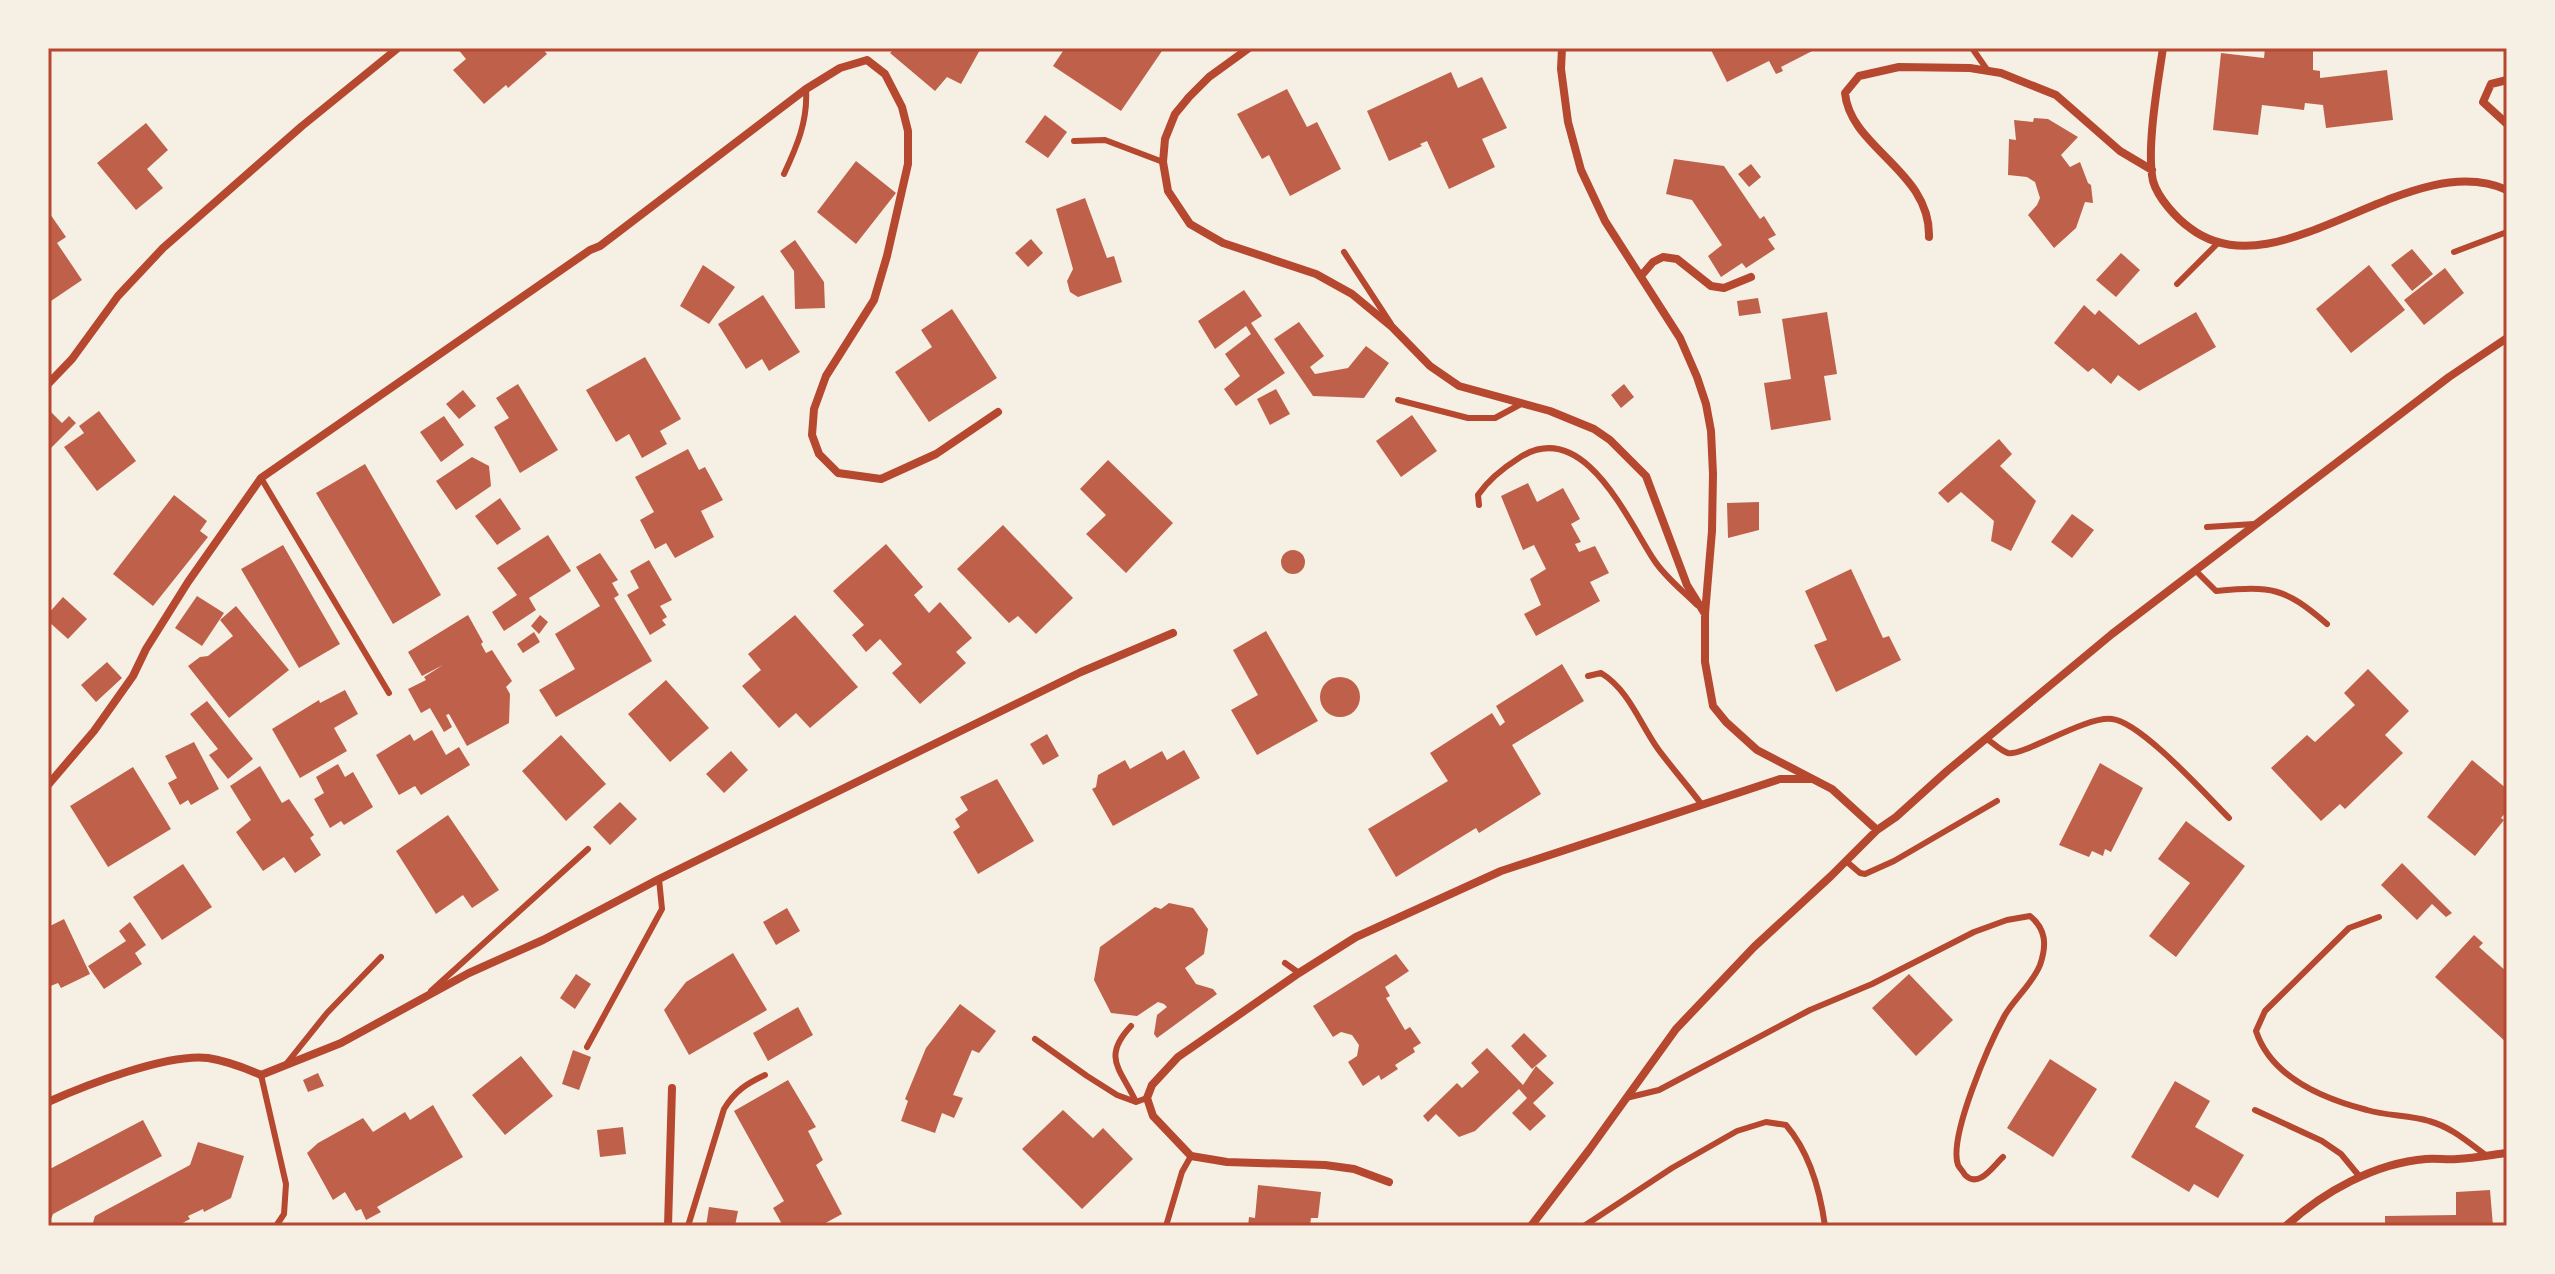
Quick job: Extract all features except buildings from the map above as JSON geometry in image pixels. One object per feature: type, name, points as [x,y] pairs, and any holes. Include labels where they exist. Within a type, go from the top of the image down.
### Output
[{"type":"street","points":[[48,384],[72,359],[118,296],[163,248],[292,135],[398,48]]},
{"type":"street","points":[[1249,48],[1209,77],[1175,114],[1165,139],[1163,162],[1168,191],[1190,224],[1203,234],[1248,252],[1316,274],[1352,294],[1392,327],[1430,366],[1459,386],[1550,411],[1594,429],[1627,455],[1646,476],[1682,575],[1705,614]]},
{"type":"street","points":[[1562,48],[1561,69],[1568,122],[1581,170],[1605,221],[1680,338],[1706,404],[1713,474],[1705,662],[1713,706],[1757,750],[1832,789],[1877,830]]},
{"type":"street","points":[[2163,48],[2150,155],[2154,183],[2167,205],[2201,237],[2218,243],[2272,244],[2433,185],[2465,181],[2494,184],[2507,190]]},
{"type":"street","points":[[48,785],[94,731],[133,676],[146,649],[188,582],[261,478],[600,246],[806,89],[840,68],[867,60],[885,74],[902,107],[908,131],[908,164],[874,300],[826,376],[814,409],[812,435],[819,454],[838,473],[881,479],[936,454],[998,412]]},
{"type":"street","points":[[1929,237],[1929,225],[1919,196],[1893,162],[1861,130],[1846,108],[1845,93],[1859,76],[1899,67],[1935,66],[2001,73],[2056,95],[2120,151],[2152,170]]},
{"type":"street","points":[[2507,80],[2491,84],[2483,102],[2507,124]]},
{"type":"street","points":[[1641,276],[1653,262],[1663,257],[1677,259],[1711,286],[1724,288],[1751,277]]},
{"type":"street","points":[[1531,1226],[1676,1029],[1706,995],[1877,830],[2112,634],[2449,377],[2507,338]]},
{"type":"street","points":[[48,1102],[86,1085],[171,1060],[205,1057],[235,1064],[261,1075],[341,1043],[469,973],[543,940],[659,879],[1067,679],[1173,633]]},
{"type":"street","points":[[1389,1182],[1354,1169],[1325,1165],[1227,1162],[1191,1156],[1153,1116],[1147,1098],[1152,1085],[1178,1057],[1356,937],[1501,871],[1780,779],[1811,779]]},
{"type":"street","points":[[668,1226],[672,1088]]},
{"type":"street","points":[[2286,1226],[2301,1212],[2360,1177],[2391,1165],[2507,1153]]},
{"type":"lane","points":[[1972,48],[1988,71]]},
{"type":"lane","points":[[784,174],[801,137],[807,108],[806,89]]},
{"type":"lane","points":[[1074,141],[1105,140],[1163,162]]},
{"type":"lane","points":[[2454,252],[2507,232]]},
{"type":"lane","points":[[2177,284],[2218,243]]},
{"type":"lane","points":[[1344,252],[1392,327]]},
{"type":"lane","points":[[1398,400],[1468,418],[1495,418],[1521,404]]},
{"type":"lane","points":[[1479,505],[1478,495],[1488,481],[1531,450],[1549,447],[1571,454],[1589,465],[1605,483],[1624,508],[1657,564],[1705,614]]},
{"type":"lane","points":[[261,478],[389,693]]},
{"type":"lane","points":[[2207,527],[2257,524]]},
{"type":"lane","points":[[2196,571],[2216,591],[2279,590],[2302,602],[2327,624]]},
{"type":"lane","points":[[1588,676],[1601,673],[1611,680],[1702,805]]},
{"type":"lane","points":[[1987,739],[2006,753],[2016,753],[2060,733],[2092,723],[2111,719],[2129,724],[2229,818]]},
{"type":"lane","points":[[1846,861],[1865,874],[1894,861],[1997,801]]},
{"type":"lane","points":[[422,999],[588,849]]},
{"type":"lane","points":[[587,1047],[662,909],[659,879]]},
{"type":"lane","points":[[1626,1098],[1659,1090],[1796,1017],[1872,984],[1974,932],[2007,920],[2030,916],[2042,926],[2045,942],[2039,967],[2006,1013],[1984,1060],[1958,1140],[1958,1166],[1969,1178],[1980,1179],[2003,1157]]},
{"type":"lane","points":[[2379,917],[2349,928],[2265,1011],[2256,1031],[2261,1048],[2274,1064],[2327,1097],[2368,1111],[2428,1121],[2455,1132],[2487,1156]]},
{"type":"lane","points":[[287,1063],[327,1013],[381,957]]},
{"type":"lane","points":[[1285,963],[1299,973]]},
{"type":"lane","points":[[1131,1026],[1119,1039],[1114,1053],[1136,1102]]},
{"type":"lane","points":[[1035,1039],[1117,1095],[1136,1102],[1147,1098]]},
{"type":"lane","points":[[261,1075],[286,1184],[284,1214],[276,1226]]},
{"type":"lane","points":[[688,1226],[724,1109],[734,1093],[765,1075]]},
{"type":"lane","points":[[2255,1110],[2322,1141],[2341,1154],[2360,1177]]},
{"type":"lane","points":[[1584,1226],[1672,1168],[1737,1131],[1766,1122],[1786,1125],[1799,1140],[1810,1165],[1825,1226]]},
{"type":"lane","points":[[1166,1226],[1182,1172],[1191,1156]]}]
